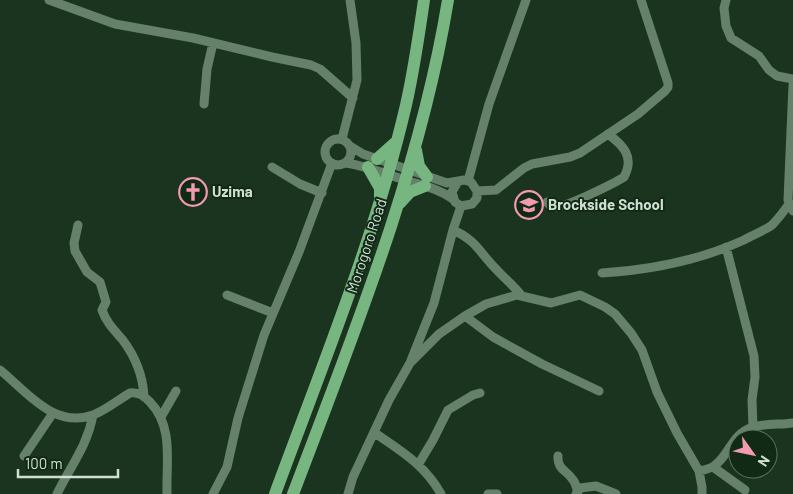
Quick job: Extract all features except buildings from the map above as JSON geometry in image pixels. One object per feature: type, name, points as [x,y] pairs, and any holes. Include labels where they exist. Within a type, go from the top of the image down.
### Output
[{"type":"highway","name":"Morogoro Road","points":[[275,494],[355,278],[380,201],[406,104],[424,0]]},
{"type":"highway","name":"Morogoro Road","points":[[293,494],[365,302],[407,175],[439,53],[448,0]]},
{"type":"highway","points":[[380,201],[380,188],[372,163],[387,152],[397,141]]},
{"type":"highway","points":[[397,206],[410,192],[426,181],[419,166],[416,145]]},
{"type":"street","points":[[49,0],[115,24],[312,65],[320,69],[353,98]]},
{"type":"street","points":[[342,139],[357,80],[356,43],[350,0]]},
{"type":"street","points":[[468,181],[489,104],[526,0]]},
{"type":"street","points":[[477,191],[496,190],[532,164],[570,158],[580,153],[638,114],[668,87],[642,0]]},
{"type":"street","points":[[717,0],[725,4],[726,26],[732,38],[759,56],[769,70],[777,76],[793,79]]},
{"type":"street","points":[[204,104],[213,43]]},
{"type":"street","points":[[602,273],[622,272],[693,259],[726,247],[772,225],[791,207],[793,85]]},
{"type":"street","points":[[546,202],[556,207],[606,187],[624,177],[628,160],[626,152],[620,143],[608,134]]},
{"type":"street","points":[[372,163],[342,139],[334,140],[326,147],[326,155],[332,164],[372,163],[426,181],[457,183],[468,181],[474,184],[477,198],[472,204],[461,206]]},
{"type":"street","points":[[346,163],[352,153],[350,146]]},
{"type":"street","points":[[213,494],[226,466],[250,377],[264,335],[300,252],[332,164]]},
{"type":"street","points":[[272,167],[300,184],[322,193]]},
{"type":"street","points":[[426,181],[461,206]]},
{"type":"street","points":[[453,199],[452,192],[457,183]]},
{"type":"street","points":[[348,494],[353,477],[389,400],[410,363],[438,291],[452,230],[461,206]]},
{"type":"street","points":[[78,225],[74,243],[75,251],[87,272],[100,282],[106,297],[102,310],[106,320],[136,362],[144,384],[144,397]]},
{"type":"street","points":[[452,230],[473,242],[494,268],[512,283],[521,295]]},
{"type":"street","points":[[726,247],[754,356],[753,427]]},
{"type":"street","points":[[227,295],[273,313]]},
{"type":"street","points":[[410,363],[439,334],[486,304],[513,295],[521,295],[552,303],[580,295],[615,314],[642,350],[657,392],[677,433],[699,471],[702,494]]},
{"type":"street","points":[[465,316],[493,337],[542,364],[599,391]]},
{"type":"street","points":[[0,370],[45,409],[70,418],[94,415],[136,392],[144,397],[158,412],[164,424],[168,446],[167,494]]},
{"type":"street","points":[[161,417],[176,391]]},
{"type":"street","points":[[418,465],[448,410],[472,395],[480,393]]},
{"type":"street","points":[[24,456],[53,413]]},
{"type":"street","points":[[57,494],[84,446],[94,415]]},
{"type":"street","points":[[699,471],[713,467],[723,457],[730,444],[741,434],[753,427],[793,424]]},
{"type":"street","points":[[375,433],[418,465],[432,479],[440,494]]},
{"type":"street","points":[[558,456],[558,463],[562,470],[574,480],[577,493]]},
{"type":"street","points":[[713,467],[745,490]]},
{"type":"street","points":[[577,493],[580,488],[596,486],[616,494]]},
{"type":"street","points":[[488,494],[497,494]]},
{"type":"place","name":"Uzima","points":[[193,192]]},
{"type":"place","name":"Brockside School","points":[[529,205]]}]
